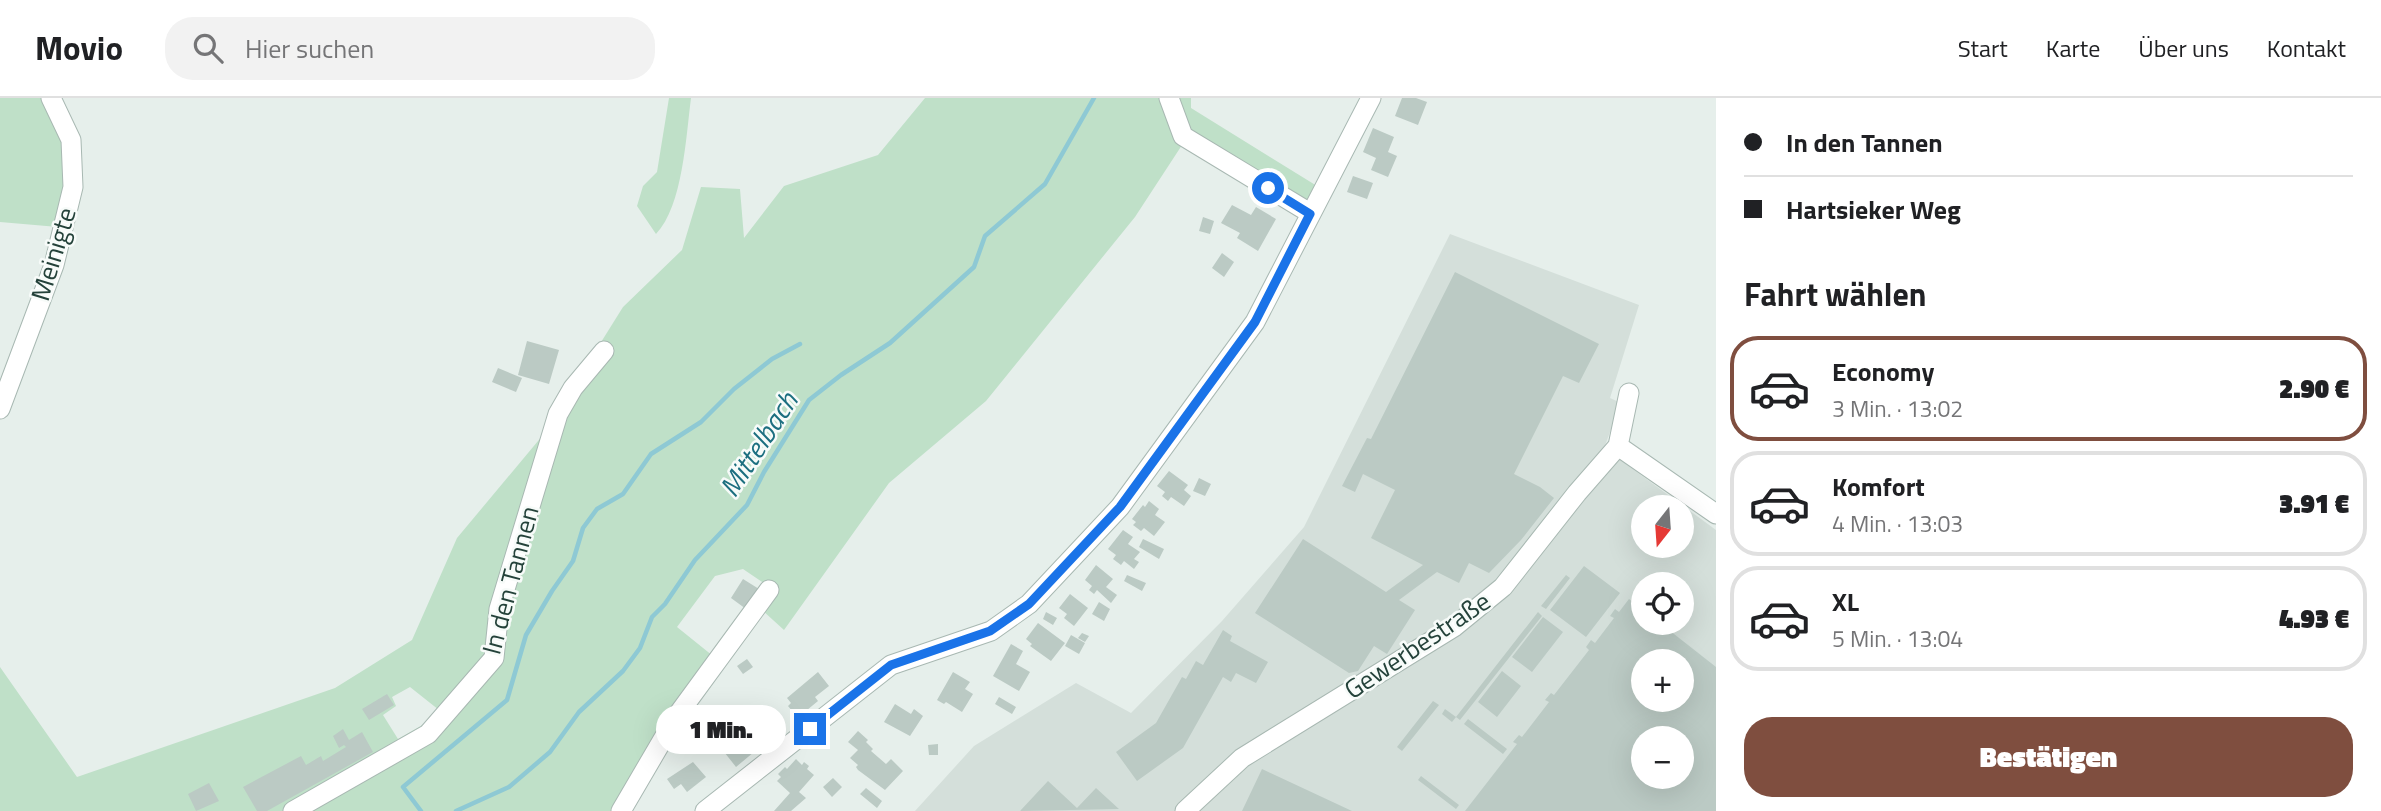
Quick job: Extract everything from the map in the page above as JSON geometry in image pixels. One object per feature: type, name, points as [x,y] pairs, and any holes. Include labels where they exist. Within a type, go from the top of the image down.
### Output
[{"type":"street","name":"Meinigte","points":[[0,410],[54,265],[73,187],[71,140],[51,98]]},
{"type":"street","points":[[1169,98],[1183,136],[1310,214]]},
{"type":"street","points":[[705,811],[891,665],[990,631],[1029,604],[1120,507],[1255,322],[1371,98]]},
{"type":"street","name":"In den Tannen","points":[[293,811],[428,734],[494,658],[499,610],[558,414],[573,388],[604,351]]},
{"type":"street","name":"Gewerbestraße","points":[[1185,811],[1241,758],[1454,627],[1503,587],[1618,446],[1629,393]]},
{"type":"street","points":[[1618,446],[1716,514]]},
{"type":"street","points":[[621,811],[676,717],[769,590]]},
{"type":"shaded area","points":[[1450,234],[1639,305],[1610,398],[1621,403],[1604,448],[1668,495],[1631,495],[1631,558],[1694,558],[1694,514],[1716,530],[1716,811],[915,811],[974,746],[1076,683],[1131,713],[1222,621],[1304,527]]},
{"type":"green space","points":[[0,98],[43,98],[62,136],[67,186],[58,227],[0,222]]},
{"type":"green space","points":[[669,98],[691,98],[678,189],[665,222],[656,234],[637,206],[643,186],[657,172]]},
{"type":"green space","points":[[925,98],[1191,98],[1191,108],[1317,186],[1306,208],[1184,142],[1135,217],[986,401],[889,483],[784,630],[761,609],[774,590],[743,569],[715,576],[677,627],[713,656],[615,811],[0,811],[0,667],[77,777],[335,688],[412,640],[457,538],[543,435],[623,307],[682,250],[701,187],[740,189],[744,238],[784,186],[878,155]],"holes":[[[410,687],[439,710],[426,723],[398,739],[383,715],[396,706],[392,697]]]},
{"type":"building","points":[[1402,98],[1416,98],[1427,102],[1418,125],[1395,116]]},
{"type":"building","points":[[1373,128],[1394,137],[1388,152],[1397,156],[1388,177],[1371,170],[1376,158],[1363,152]]},
{"type":"building","points":[[1353,176],[1373,183],[1367,199],[1347,192]]},
{"type":"building","points":[[1232,205],[1251,215],[1256,207],[1276,219],[1258,251],[1237,238],[1240,233],[1221,223]]},
{"type":"building","points":[[1203,217],[1214,221],[1210,234],[1199,231]]},
{"type":"building","points":[[1222,253],[1234,262],[1224,277],[1212,268]]},
{"type":"building","points":[[1455,272],[1599,344],[1579,383],[1563,376],[1514,474],[1540,487],[1554,498],[1521,540],[1489,573],[1469,563],[1459,583],[1437,572],[1399,600],[1415,610],[1387,654],[1374,646],[1358,671],[1349,673],[1255,613],[1303,539],[1386,592],[1423,565],[1371,538],[1395,490],[1363,474],[1355,492],[1342,486],[1367,438],[1371,439]]},
{"type":"building","points":[[527,341],[559,350],[549,384],[518,375]]},
{"type":"building","points":[[498,368],[522,378],[516,392],[492,382]]},
{"type":"building","points":[[1169,471],[1188,485],[1184,490],[1191,496],[1184,506],[1171,497],[1168,501],[1162,496],[1165,492],[1157,486]]},
{"type":"building","points":[[1199,478],[1211,484],[1205,496],[1193,491]]},
{"type":"building","points":[[1149,501],[1159,509],[1155,515],[1165,522],[1154,536],[1144,528],[1141,531],[1133,525],[1136,522],[1132,519]]},
{"type":"building","points":[[1123,530],[1133,537],[1128,544],[1140,552],[1134,559],[1139,562],[1134,569],[1124,561],[1121,565],[1113,559],[1116,555],[1108,549]]},
{"type":"building","points":[[1143,539],[1164,549],[1159,559],[1139,547]]},
{"type":"building","points":[[1096,565],[1113,579],[1106,587],[1117,595],[1111,603],[1097,590],[1094,594],[1089,590],[1092,586],[1085,580]]},
{"type":"building","points":[[1584,566],[1620,593],[1586,637],[1550,610]]},
{"type":"building","points":[[1127,575],[1146,583],[1142,591],[1124,581]]},
{"type":"building","points":[[1566,575],[1570,578],[1546,609],[1541,606]]},
{"type":"building","points":[[743,579],[759,589],[746,609],[731,598]]},
{"type":"building","points":[[1070,594],[1088,608],[1074,626],[1064,618],[1067,614],[1059,608]]},
{"type":"building","points":[[1629,599],[1631,601],[1631,635],[1675,635],[1693,649],[1631,649],[1631,712],[1694,712],[1694,650],[1716,667],[1716,811],[1465,811],[1517,744],[1513,742],[1519,735],[1522,737],[1549,702],[1545,700],[1551,693],[1554,695],[1589,650],[1586,647],[1591,640],[1595,643],[1614,618],[1610,616],[1615,609],[1619,612]]},
{"type":"building","points":[[1099,602],[1110,609],[1104,621],[1092,614]]},
{"type":"building","points":[[1046,612],[1057,618],[1053,625],[1043,619]]},
{"type":"building","points":[[1538,612],[1542,616],[1460,720],[1456,717]]},
{"type":"building","points":[[1543,617],[1563,632],[1532,672],[1512,657]]},
{"type":"building","points":[[1038,623],[1065,643],[1051,661],[1030,646],[1032,644],[1026,639]]},
{"type":"building","points":[[1223,630],[1232,636],[1230,641],[1268,662],[1256,683],[1236,673],[1231,682],[1223,677],[1183,748],[1137,781],[1116,752],[1156,723],[1182,677],[1186,679],[1196,661],[1203,665]]},
{"type":"building","points":[[1082,633],[1089,636],[1085,642],[1078,638]]},
{"type":"building","points":[[1071,635],[1085,643],[1079,654],[1065,646]]},
{"type":"building","points":[[1011,644],[1023,651],[1016,664],[1030,672],[1019,691],[993,676]]},
{"type":"building","points":[[747,659],[753,667],[743,674],[737,666]]},
{"type":"building","points":[[1502,671],[1521,686],[1497,717],[1478,702]]},
{"type":"building","points":[[818,672],[829,686],[815,697],[818,701],[801,715],[796,709],[793,712],[788,706],[791,703],[787,698]]},
{"type":"building","points":[[953,672],[970,682],[965,689],[973,694],[962,712],[937,700]]},
{"type":"building","points":[[387,694],[394,705],[369,720],[362,709]]},
{"type":"building","points":[[999,697],[1016,707],[1012,714],[995,704]]},
{"type":"building","points":[[1433,701],[1439,705],[1402,751],[1397,747]]},
{"type":"building","points":[[895,704],[911,714],[914,709],[923,716],[910,736],[884,722]]},
{"type":"building","points":[[1445,709],[1456,717],[1452,722],[1442,714]]},
{"type":"building","points":[[1468,719],[1507,749],[1503,754],[1464,724]]},
{"type":"building","points":[[695,723],[704,733],[694,741],[686,730]]},
{"type":"building","points":[[343,729],[349,740],[362,732],[373,752],[267,811],[257,811],[243,787],[301,756],[306,765],[321,756],[323,761],[346,747],[344,745],[339,748],[333,736]]},
{"type":"building","points":[[858,731],[868,740],[866,742],[873,749],[871,751],[886,764],[891,759],[903,771],[885,790],[858,770],[858,765],[850,758],[858,750],[848,742]]},
{"type":"building","points":[[738,733],[754,752],[736,767],[721,748]]},
{"type":"building","points":[[938,744],[938,755],[929,755],[928,745]]},
{"type":"building","points":[[796,759],[802,765],[804,762],[809,766],[807,769],[814,775],[799,792],[806,798],[791,811],[774,811],[790,793],[777,781],[781,777],[778,774]]},
{"type":"building","points":[[693,762],[706,777],[687,792],[681,784],[674,789],[667,779]]},
{"type":"building","points":[[1262,769],[1352,811],[1242,811]]},
{"type":"building","points":[[1421,776],[1459,805],[1456,809],[1418,780]]},
{"type":"building","points":[[833,778],[842,787],[832,797],[823,787]]},
{"type":"building","points":[[1048,781],[1077,808],[1096,788],[1119,809],[1020,811]]},
{"type":"building","points":[[209,783],[219,801],[196,811],[188,794]]},
{"type":"building","points":[[866,788],[882,801],[877,808],[860,794]]},
{"type":"waterway","name":"Mittelbach","points":[[456,811],[509,787],[550,752],[579,712],[623,671],[640,648],[652,617],[665,604],[695,560],[747,505],[764,472],[809,400],[890,343],[974,267],[985,236],[1045,184],[1094,98]]},
{"type":"waterway","points":[[421,811],[403,787],[507,700],[526,635],[573,561],[583,528],[597,509],[623,494],[651,454],[701,422],[734,389],[772,359],[800,344]]},
{"type":"route","points":[[810,729],[891,665],[990,631],[1029,604],[1120,507],[1255,322],[1310,214],[1268,188]]}]
